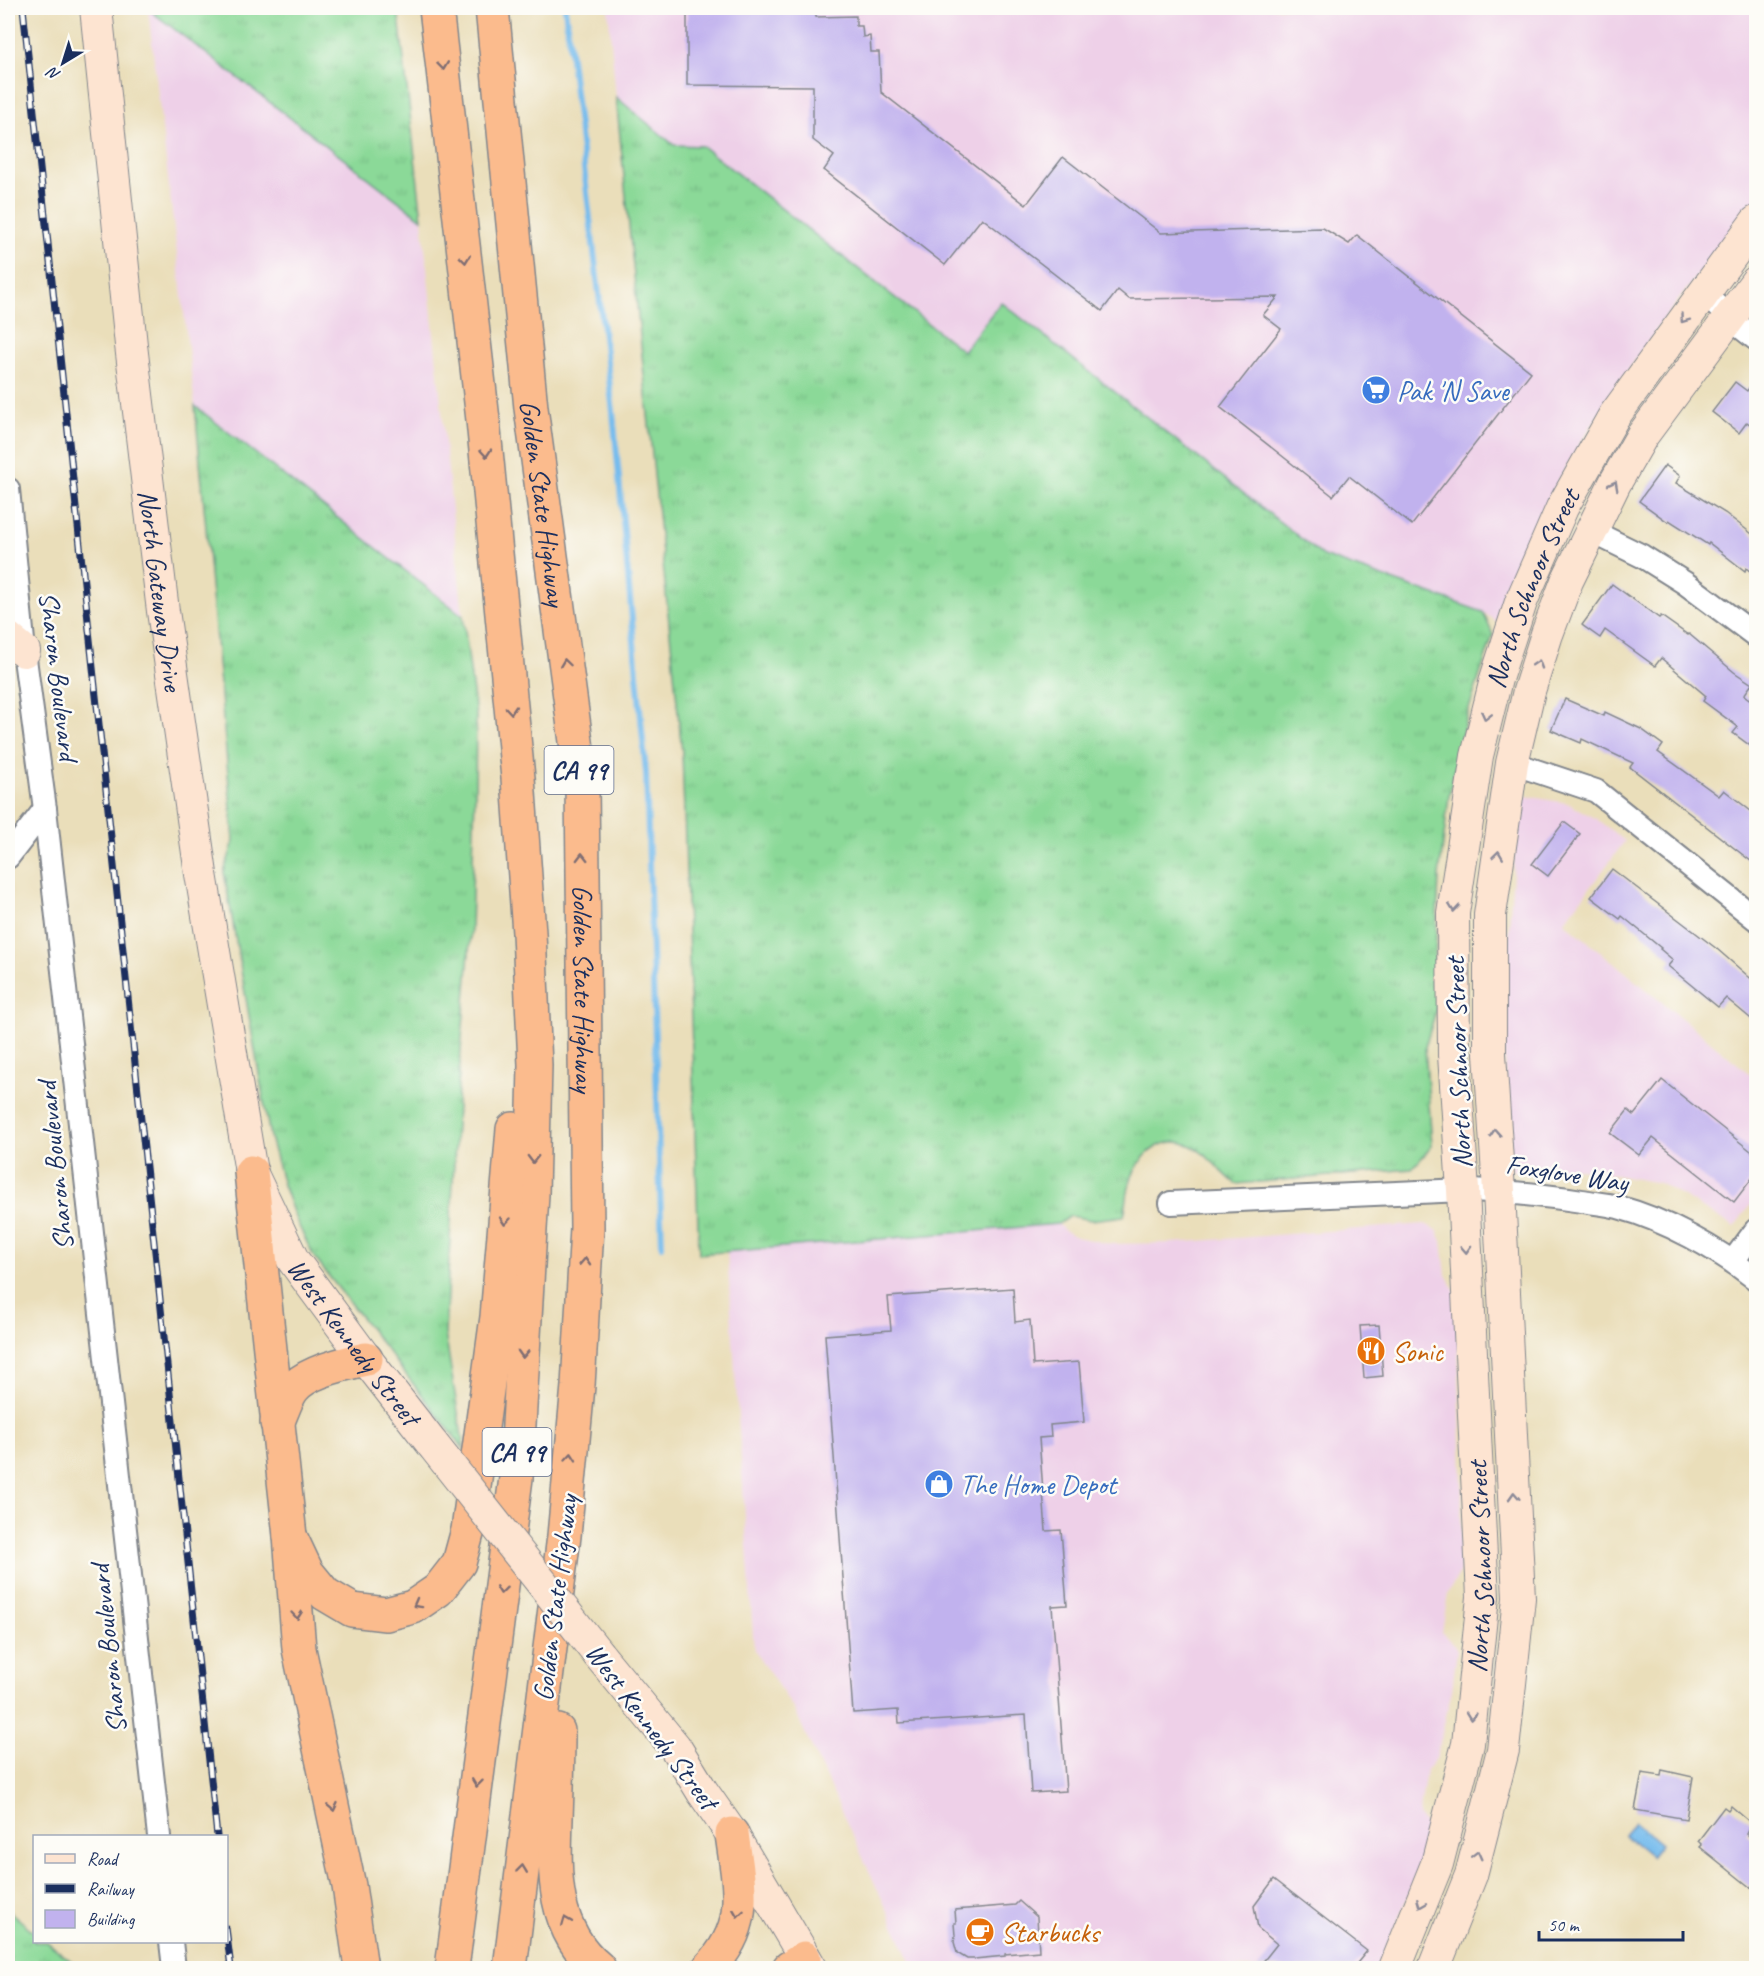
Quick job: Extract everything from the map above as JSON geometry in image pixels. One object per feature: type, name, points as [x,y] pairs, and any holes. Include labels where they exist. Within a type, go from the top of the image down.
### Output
[{"type":"highway","name":"Golden State Highway","points":[[436,8],[483,420],[516,766],[529,933],[535,1065],[533,1170],[516,1478],[452,1968]]},
{"type":"highway","name":"Golden State Highway","points":[[492,8],[531,408],[582,786],[587,1228],[578,1386],[564,1536],[510,1968]]},
{"type":"highway","points":[[290,1536],[307,1572],[325,1594],[352,1610],[386,1614],[413,1607],[438,1590],[459,1563],[468,1530],[498,1317],[529,933]]},
{"type":"highway","points":[[251,1172],[290,1536],[299,1649],[349,1886],[361,1968]]},
{"type":"highway","points":[[277,1423],[293,1388],[312,1375],[366,1359]]},
{"type":"highway","points":[[564,1536],[555,1874],[558,1901],[567,1925],[579,1949],[599,1968]]},
{"type":"highway","points":[[709,1968],[724,1953],[739,1913],[740,1891],[732,1834]]},
{"type":"street","name":"North Gateway Drive","points":[[96,8],[131,345],[163,610],[201,874],[251,1172]]},
{"type":"street","name":"North Schnoor Street","points":[[1395,1968],[1437,1864],[1468,1744],[1483,1597],[1454,1055],[1453,913],[1477,756],[1496,679],[1521,602],[1562,508],[1614,416],[1756,222]]},
{"type":"street","name":"North Schnoor Street","points":[[1434,1968],[1472,1875],[1503,1750],[1519,1598],[1490,1054],[1490,915],[1512,763],[1529,691],[1547,634],[1568,581],[1615,483],[1642,436],[1756,282]]},
{"type":"street","points":[[1703,292],[1729,318],[1756,339]]},
{"type":"street","name":"Sharon Boulevard","points":[[8,489],[16,644],[45,809],[159,1835]]},
{"type":"street","points":[[1591,531],[1642,556],[1685,583],[1756,636]]},
{"type":"street","points":[[1512,763],[1596,791],[1756,919]]},
{"type":"street","points":[[8,857],[45,809]]},
{"type":"street","name":"West Kennedy Street","points":[[251,1172],[293,1260],[366,1359],[599,1655],[675,1747],[732,1834],[801,1965]]},
{"type":"street","name":"Foxglove Way","points":[[1171,1203],[1463,1190],[1551,1196],[1618,1207],[1664,1224],[1733,1261],[1756,1279]]},
{"type":"street","points":[[1733,1261],[1756,1230]]},
{"type":"street","points":[[1478,1503],[1502,1530],[1503,1606],[1516,1631]]},
{"type":"street","points":[[171,1943],[174,1968]]},
{"type":"shaded area","points":[[608,8],[1756,8],[1756,200],[1669,312],[1584,437],[1537,523],[1520,564],[1501,625],[1483,612],[1323,556],[1001,303],[964,351],[702,146],[674,145],[616,97]]},
{"type":"shaded area","points":[[148,9],[422,219],[463,616],[195,406]]},
{"type":"shaded area","points":[[1519,795],[1567,803],[1595,818],[1625,841],[1564,922],[1756,1079],[1756,1197],[1734,1227],[1660,1183],[1580,1169],[1512,1171],[1502,1022]]},
{"type":"shaded area","points":[[1058,1224],[1065,1231],[1077,1237],[1110,1244],[1170,1243],[1425,1224],[1437,1230],[1442,1241],[1446,1275],[1457,1295],[1462,1487],[1460,1572],[1448,1593],[1442,1632],[1457,1649],[1452,1690],[1436,1759],[1426,1770],[1419,1816],[1430,1831],[1413,1886],[1377,1968],[915,1968],[794,1709],[754,1650],[727,1252]]},
{"type":"green space","points":[[398,8],[422,219],[148,9]]},
{"type":"green space","points":[[616,97],[674,145],[702,146],[963,351],[1001,302],[1323,556],[1483,612],[1493,635],[1465,721],[1449,796],[1439,876],[1435,957],[1436,1011],[1425,1047],[1432,1146],[1412,1169],[1236,1184],[1194,1147],[1172,1142],[1162,1144],[1153,1150],[1137,1167],[1131,1179],[1124,1216],[1091,1220],[1070,1216],[1058,1224],[699,1254],[682,752]]},
{"type":"green space","points":[[195,406],[463,616],[476,716],[475,793],[471,928],[458,1087],[445,1333],[464,1449],[314,1257],[296,1220],[283,1185],[270,1137],[224,872],[234,841]]},
{"type":"green space","points":[[8,1910],[33,1931],[33,1943],[48,1943],[80,1968],[8,1968]]},
{"type":"water","points":[[1635,1822],[1661,1844],[1651,1857],[1624,1835]]},
{"type":"building","points":[[687,8],[816,8],[816,17],[856,16],[856,26],[862,26],[863,37],[870,36],[871,52],[879,52],[881,92],[1026,205],[1063,157],[1161,233],[1323,228],[1349,244],[1357,235],[1531,372],[1412,525],[1349,476],[1333,496],[1220,407],[1281,329],[1263,315],[1278,297],[1129,299],[1118,290],[1102,311],[982,218],[945,265],[824,170],[834,156],[813,140],[813,86],[687,85]]},
{"type":"building","points":[[1756,378],[1756,429],[1747,422],[1739,433],[1712,412],[1735,382],[1747,391]]},
{"type":"building","points":[[1665,465],[1680,476],[1676,483],[1725,513],[1756,537],[1756,576],[1746,568],[1745,571],[1709,543],[1708,545],[1669,520],[1668,522],[1639,501]]},
{"type":"building","points":[[1612,584],[1659,618],[1661,616],[1689,634],[1752,684],[1744,695],[1756,704],[1756,750],[1733,733],[1738,727],[1703,701],[1706,696],[1661,658],[1655,666],[1605,630],[1600,638],[1582,625]]},
{"type":"building","points":[[1565,699],[1604,716],[1605,712],[1641,729],[1663,745],[1658,752],[1719,796],[1724,790],[1756,815],[1756,865],[1630,767],[1633,763],[1582,739],[1581,743],[1551,730]]},
{"type":"building","points":[[1564,822],[1580,834],[1548,876],[1532,864]]},
{"type":"building","points":[[1612,869],[1717,949],[1756,983],[1756,1023],[1726,998],[1718,1007],[1668,966],[1673,960],[1661,948],[1622,916],[1620,919],[1591,897]]},
{"type":"building","points":[[1662,1080],[1756,1155],[1756,1173],[1734,1202],[1653,1138],[1639,1155],[1610,1133],[1628,1110],[1634,1115]]},
{"type":"building","name":"The Home Depot","points":[[1013,1288],[1015,1322],[1030,1320],[1033,1365],[1079,1362],[1084,1422],[1050,1425],[1051,1437],[1039,1438],[1046,1531],[1061,1530],[1067,1605],[1052,1606],[1066,1791],[1031,1793],[1026,1715],[899,1723],[898,1710],[853,1713],[825,1335],[891,1330],[888,1297]]},
{"type":"building","name":"Sonic","points":[[1379,1325],[1383,1376],[1364,1378],[1360,1326]]},
{"type":"building","points":[[1662,1770],[1693,1777],[1686,1819],[1635,1810],[1642,1773],[1661,1776]]},
{"type":"building","points":[[1731,1806],[1752,1824],[1747,1834],[1756,1842],[1756,1892],[1700,1847],[1702,1845],[1698,1841],[1724,1807],[1728,1810]]},
{"type":"building","points":[[1274,1879],[1367,1951],[1353,1968],[1258,1968],[1277,1944],[1258,1928],[1254,1906]]},
{"type":"building","points":[[1019,1901],[1037,1917],[1039,1951],[974,1959],[967,1959],[957,1953],[954,1942],[955,1910],[1015,1905]]},
{"type":"waterway","points":[[565,8],[613,412],[646,773],[662,1246]]},
{"type":"railway","points":[[23,8],[217,1835]]},
{"type":"railway","points":[[228,1943],[231,1968]]},
{"type":"place","name":"Pak 'N Save","points":[[1376,390]]},
{"type":"place","name":"Sonic","points":[[1371,1351]]},
{"type":"place","name":"The Home Depot","points":[[939,1484]]},
{"type":"place","name":"Starbucks","points":[[980,1932]]}]
